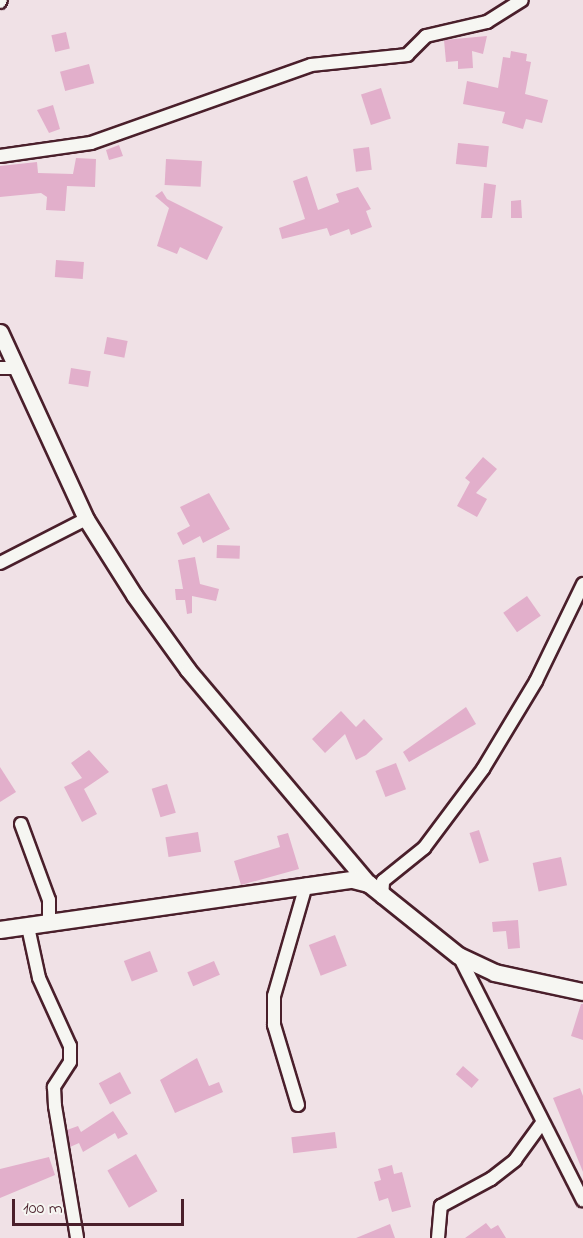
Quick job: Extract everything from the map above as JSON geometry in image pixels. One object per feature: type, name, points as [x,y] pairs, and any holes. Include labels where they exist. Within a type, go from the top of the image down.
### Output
[{"type":"main road","points":[[0,930],[353,880],[369,884],[382,897],[459,956],[495,973],[583,992]]},
{"type":"street","points":[[0,156],[101,140],[311,65],[407,55],[426,36],[487,22],[522,0]]},
{"type":"street","points":[[0,332],[8,368],[86,519],[188,670],[369,884]]},
{"type":"street","points":[[0,563],[86,519]]},
{"type":"street","points":[[382,897],[383,881],[424,848],[483,769],[536,681],[583,585]]},
{"type":"street","points":[[21,824],[50,900],[49,924]]},
{"type":"street","points":[[298,1105],[274,1025],[274,996],[306,885]]},
{"type":"street","points":[[28,927],[39,978],[70,1046],[70,1062],[54,1087],[55,1106],[77,1238]]},
{"type":"street","points":[[459,956],[583,1200]]},
{"type":"street","points":[[438,1238],[441,1206],[491,1179],[515,1160],[542,1123]]},
{"type":"building","points":[[66,32],[70,49],[55,52],[51,35]]},
{"type":"building","points":[[487,36],[483,54],[472,51],[473,68],[458,69],[458,61],[446,62],[444,40]]},
{"type":"building","points":[[511,51],[527,54],[526,61],[531,62],[525,94],[548,100],[542,123],[526,119],[523,129],[502,123],[505,112],[463,104],[467,81],[498,88],[503,57],[510,58]]},
{"type":"building","points":[[89,64],[94,83],[65,91],[60,72]]},
{"type":"building","points":[[381,88],[391,118],[371,125],[361,94]]},
{"type":"building","points":[[53,105],[60,129],[49,133],[37,110]]},
{"type":"building","points":[[458,143],[489,146],[487,167],[456,164]]},
{"type":"building","points":[[119,145],[123,156],[109,160],[106,150]]},
{"type":"building","points":[[369,147],[372,170],[356,172],[353,149]]},
{"type":"building","points":[[76,158],[96,159],[95,187],[67,186],[65,211],[46,210],[47,197],[41,193],[0,197],[0,166],[37,162],[38,173],[73,174]]},
{"type":"building","points":[[166,159],[202,161],[201,187],[165,185]]},
{"type":"building","points":[[307,176],[318,210],[339,202],[336,194],[358,187],[371,209],[366,211],[372,227],[351,235],[349,229],[330,236],[327,228],[282,239],[279,228],[305,219],[293,181]]},
{"type":"building","points":[[484,183],[496,185],[492,218],[481,218]]},
{"type":"building","points":[[162,191],[167,199],[223,227],[207,260],[180,247],[177,254],[157,246],[169,208],[155,196]]},
{"type":"building","points":[[521,200],[522,218],[511,218],[511,201]]},
{"type":"building","points":[[56,260],[84,262],[83,279],[55,277]]},
{"type":"building","points":[[107,337],[128,341],[124,358],[104,354]]},
{"type":"building","points":[[71,368],[91,371],[88,387],[68,384]]},
{"type":"building","points":[[483,457],[497,469],[476,493],[487,499],[477,517],[457,506],[470,482],[465,478]]},
{"type":"building","points":[[209,493],[230,529],[203,543],[200,536],[183,545],[177,533],[190,526],[180,507]]},
{"type":"building","points":[[217,545],[240,546],[240,559],[217,558]]},
{"type":"building","points":[[195,557],[200,584],[219,589],[216,601],[192,596],[192,613],[187,614],[185,600],[176,600],[175,589],[183,589],[178,560]]},
{"type":"building","points":[[527,596],[541,616],[517,632],[503,613]]},
{"type":"building","points":[[466,707],[476,724],[409,762],[403,752]]},
{"type":"building","points":[[341,711],[356,727],[364,719],[383,739],[366,755],[356,760],[345,734],[325,753],[312,739]]},
{"type":"building","points":[[89,750],[109,772],[84,789],[97,814],[82,822],[64,787],[82,778],[71,763]]},
{"type":"building","points":[[396,763],[406,789],[385,797],[375,771]]},
{"type":"building","points":[[0,767],[16,792],[0,802]]},
{"type":"building","points":[[167,784],[176,813],[160,817],[152,789]]},
{"type":"building","points":[[479,830],[489,860],[479,864],[469,833]]},
{"type":"building","points":[[198,832],[201,852],[169,857],[165,837]]},
{"type":"building","points":[[288,833],[299,869],[241,885],[234,861],[280,847],[277,836]]},
{"type":"building","points":[[561,857],[567,885],[539,891],[533,863]]},
{"type":"building","points":[[518,920],[520,948],[508,949],[506,931],[493,932],[492,922]]},
{"type":"building","points":[[335,935],[347,966],[321,976],[309,945]]},
{"type":"building","points":[[150,951],[158,972],[132,982],[124,961]]},
{"type":"building","points":[[214,961],[220,975],[193,986],[187,972]]},
{"type":"building","points":[[581,1004],[583,1004],[583,1040],[571,1036]]},
{"type":"building","points":[[197,1058],[209,1086],[219,1082],[223,1092],[175,1113],[160,1080]]},
{"type":"building","points":[[463,1066],[479,1080],[472,1088],[456,1074]]},
{"type":"building","points":[[120,1072],[131,1093],[110,1104],[99,1083]]},
{"type":"building","points":[[580,1088],[583,1096],[583,1172],[553,1098]]},
{"type":"building","points":[[113,1111],[128,1134],[118,1139],[115,1133],[83,1152],[79,1143],[70,1147],[67,1130],[78,1126],[81,1132]]},
{"type":"building","points":[[335,1132],[337,1148],[293,1153],[291,1137]]},
{"type":"building","points":[[136,1154],[158,1191],[129,1208],[107,1170]]},
{"type":"building","points":[[49,1157],[55,1175],[0,1198],[0,1169]]},
{"type":"building","points":[[392,1165],[394,1174],[402,1172],[411,1207],[392,1212],[388,1198],[379,1201],[374,1182],[381,1180],[378,1169]]},
{"type":"building","points":[[486,1223],[491,1229],[498,1225],[506,1238],[465,1238]]},
{"type":"building","points":[[390,1224],[395,1238],[356,1238]]}]
